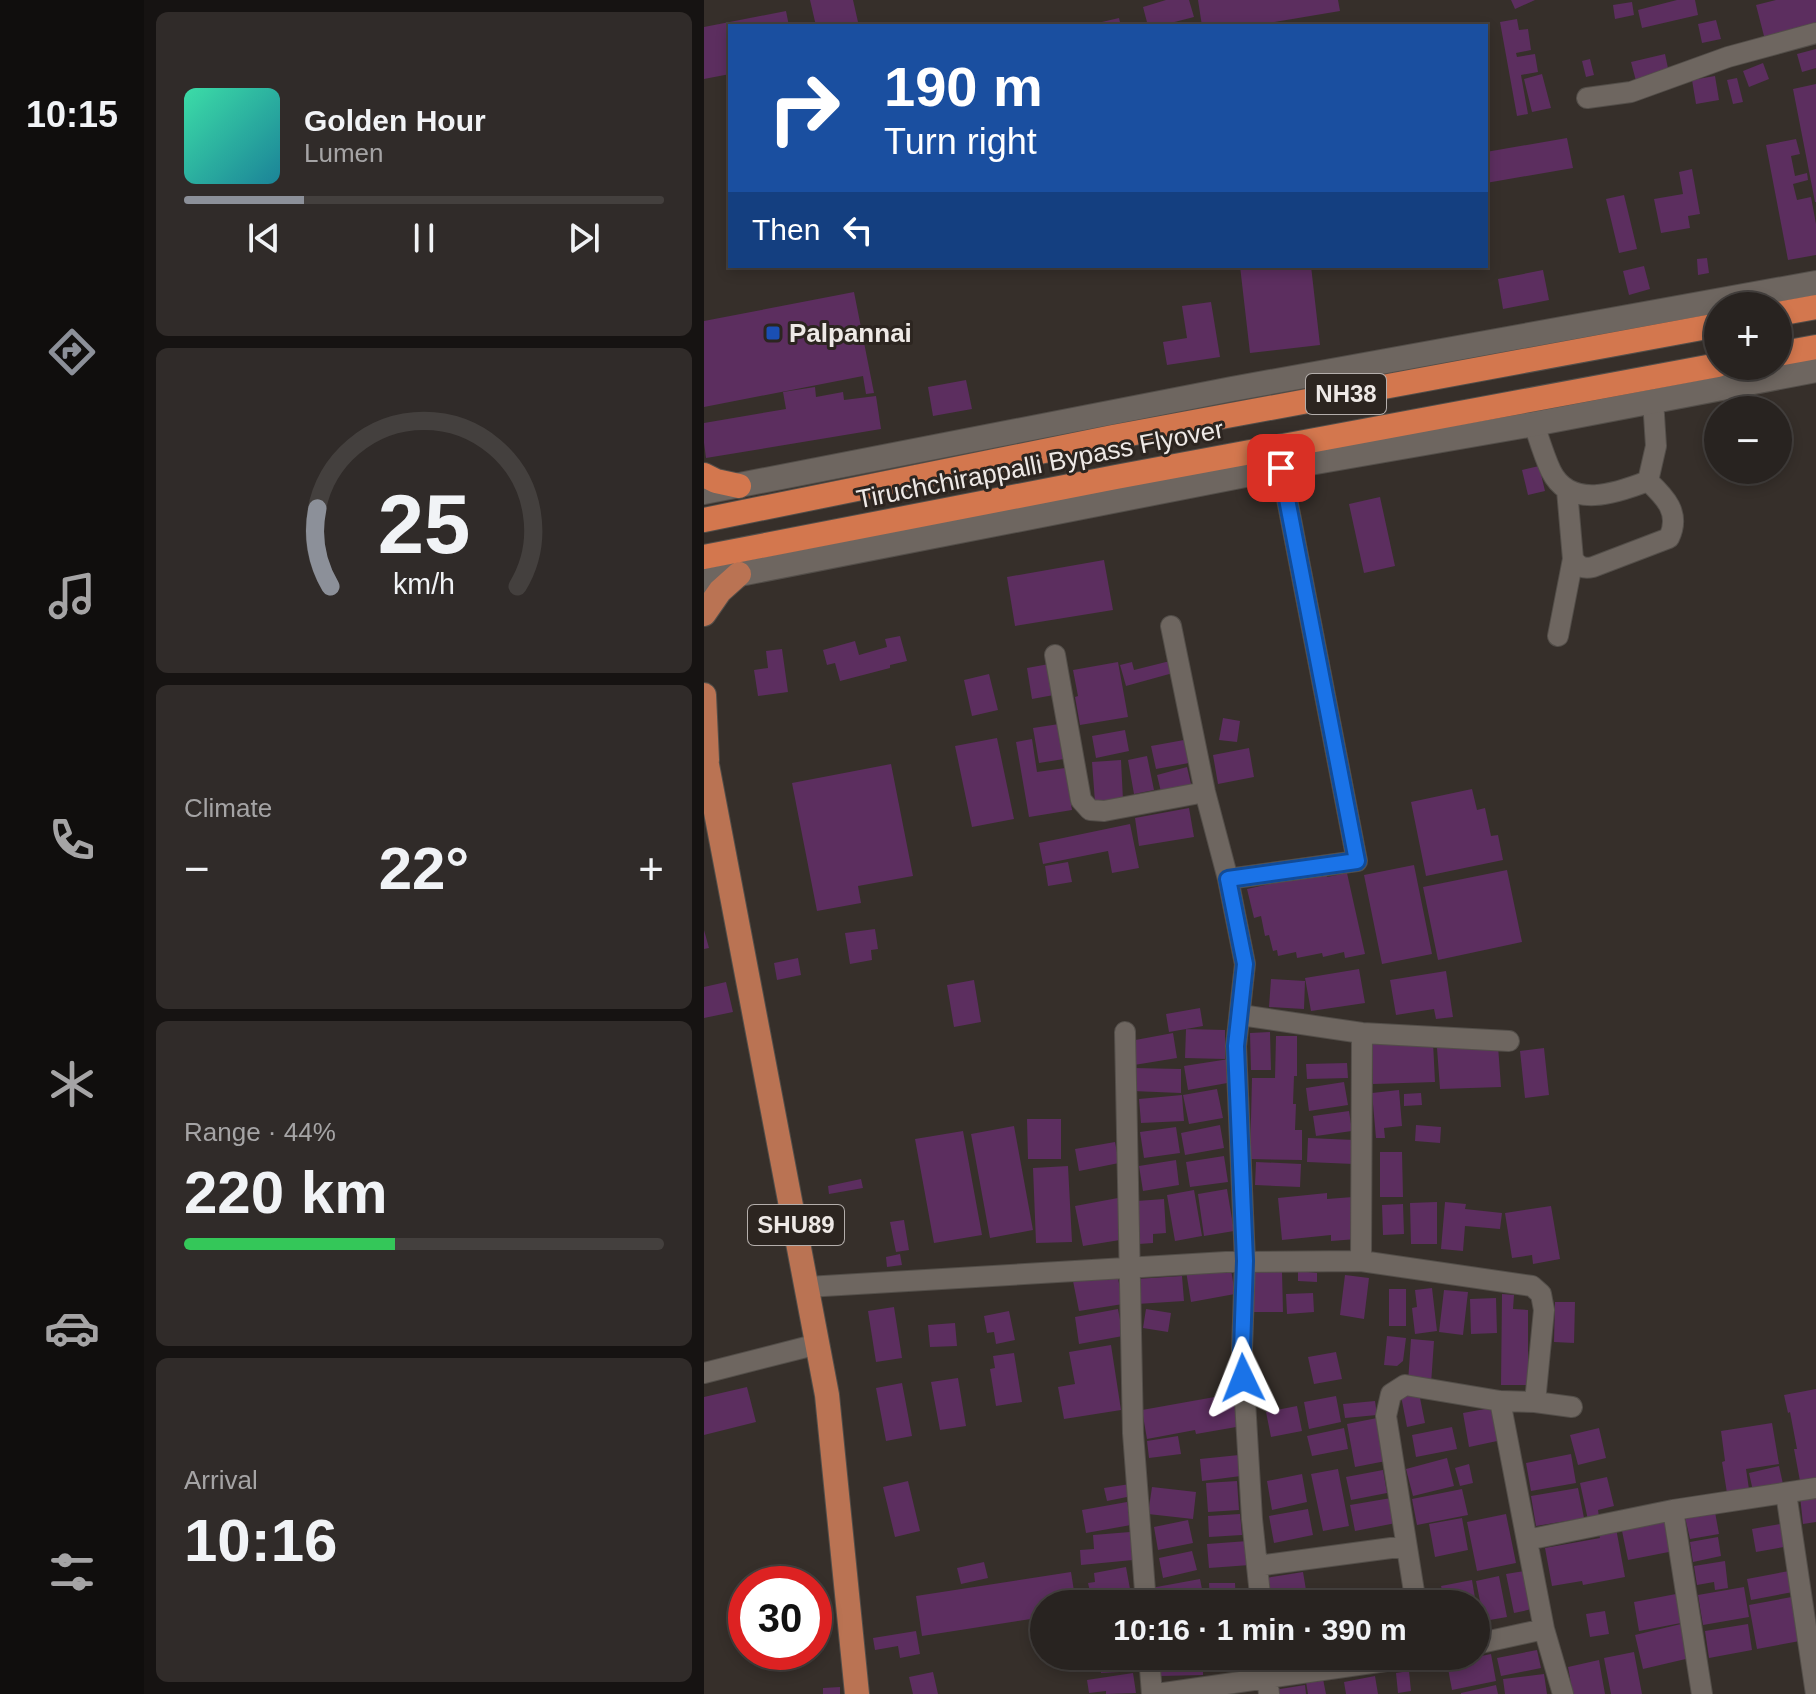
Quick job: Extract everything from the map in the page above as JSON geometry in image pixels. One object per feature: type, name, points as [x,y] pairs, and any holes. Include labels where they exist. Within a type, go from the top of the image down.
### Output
[{"type":"highway","points":[[1792,311],[1816,307]]},
{"type":"highway","name":"Tiruchchirappalli Bypass Flyover","points":[[704,520],[1113,437],[1704,328]]},
{"type":"highway","points":[[1792,351],[1816,347]]},
{"type":"highway","name":"Tiruchchirappalli Bypass Flyover","points":[[704,557],[1704,368]]},
{"type":"highway","points":[[704,475],[739,486]]},
{"type":"main road","points":[[704,614],[720,591],[739,574]]},
{"type":"main road","name":"SHU89","points":[[704,695],[706,754],[827,1395],[857,1694]]},
{"type":"street","points":[[1587,98],[1631,92],[1728,57],[1816,33]]},
{"type":"street","points":[[704,492],[1248,386],[1816,283]]},
{"type":"street","points":[[704,581],[1281,468],[1816,370]]},
{"type":"street","points":[[1648,481],[1656,446],[1653,400]]},
{"type":"street","points":[[1534,424],[1552,474],[1567,490],[1582,495],[1601,495],[1648,481]]},
{"type":"street","points":[[1228,879],[1357,861],[1281,468]]},
{"type":"street","points":[[1573,559],[1585,569],[1669,538],[1674,528],[1673,515],[1663,495],[1648,481]]},
{"type":"street","points":[[1558,636],[1573,559],[1567,490]]},
{"type":"street","points":[[1171,626],[1245,964],[1236,1046],[1245,1261],[1242,1350],[1260,1590]]},
{"type":"street","points":[[1055,655],[1081,800],[1090,810],[1104,811],[1205,792]]},
{"type":"street","points":[[1241,1015],[1362,1033],[1509,1041]]},
{"type":"street","points":[[1125,1032],[1133,1433],[1145,1590]]},
{"type":"street","points":[[1361,1261],[1362,1033]]},
{"type":"street","points":[[807,1287],[1245,1261],[1361,1261],[1532,1286],[1541,1294],[1544,1310],[1535,1402]]},
{"type":"street","points":[[704,1373],[818,1344]]},
{"type":"street","points":[[1414,1590],[1386,1416],[1391,1394],[1405,1385],[1500,1401],[1572,1407]]},
{"type":"street","points":[[1500,1401],[1544,1629],[1563,1694]]},
{"type":"street","points":[[1527,1540],[1673,1510],[1816,1488]]},
{"type":"street","points":[[1786,1493],[1816,1694]]},
{"type":"street","points":[[1673,1510],[1702,1694]]},
{"type":"street","points":[[1257,1566],[1406,1546]]},
{"type":"street","points":[[1490,1641],[1544,1629]]},
{"type":"street","points":[[1151,1670],[1155,1694],[1268,1686],[1350,1670]]},
{"type":"building","points":[[810,0],[853,0],[858,22],[816,24]]},
{"type":"building","points":[[1166,0],[1189,0],[1194,17],[1167,24],[1147,24],[1143,7]]},
{"type":"building","points":[[1198,0],[1338,0],[1340,11],[1263,24],[1202,24]]},
{"type":"building","points":[[1511,0],[1535,0],[1515,9]]},
{"type":"building","points":[[1677,0],[1695,0],[1698,15],[1642,28],[1638,10]]},
{"type":"building","points":[[1776,0],[1816,0],[1816,28],[1765,40],[1756,5]]},
{"type":"building","points":[[1632,2],[1634,15],[1615,19],[1613,5]]},
{"type":"building","points":[[786,11],[789,24],[728,24],[728,74],[704,79],[704,27]]},
{"type":"building","points":[[1119,18],[1120,24],[1093,24]]},
{"type":"building","points":[[1517,19],[1519,30],[1528,29],[1531,50],[1516,53],[1517,57],[1535,54],[1538,72],[1521,75],[1528,114],[1517,116],[1500,22]]},
{"type":"building","points":[[1716,20],[1721,39],[1702,43],[1698,24]]},
{"type":"building","points":[[1816,49],[1816,68],[1802,72],[1797,54]]},
{"type":"building","points":[[1665,54],[1669,73],[1636,81],[1631,62]]},
{"type":"building","points":[[1590,59],[1594,75],[1586,77],[1582,61]]},
{"type":"building","points":[[1763,63],[1769,79],[1749,87],[1743,71]]},
{"type":"building","points":[[1542,74],[1551,108],[1532,112],[1524,79]]},
{"type":"building","points":[[1715,76],[1719,100],[1696,104],[1692,80]]},
{"type":"building","points":[[1737,78],[1743,102],[1733,104],[1727,80]]},
{"type":"building","points":[[1816,84],[1816,202],[1815,202],[1793,89]]},
{"type":"building","points":[[1567,138],[1573,168],[1488,183],[1488,152]]},
{"type":"building","points":[[1796,139],[1800,154],[1791,156],[1795,176],[1807,173],[1808,180],[1793,184],[1797,200],[1811,197],[1816,224],[1816,255],[1788,260],[1766,145]]},
{"type":"building","points":[[1692,169],[1700,214],[1688,216],[1690,228],[1661,233],[1654,199],[1683,194],[1679,172]]},
{"type":"building","points":[[1624,195],[1637,249],[1619,253],[1606,199]]},
{"type":"building","points":[[1707,258],[1709,273],[1698,275],[1697,259]]},
{"type":"building","points":[[1644,266],[1650,289],[1629,295],[1623,271]]},
{"type":"building","points":[[1240,268],[1311,268],[1320,345],[1250,353]]},
{"type":"building","points":[[1543,270],[1549,300],[1503,309],[1498,279]]},
{"type":"building","points":[[854,292],[874,393],[866,394],[863,376],[704,407],[704,321]]},
{"type":"building","points":[[1211,302],[1220,357],[1167,365],[1163,342],[1187,338],[1182,306]]},
{"type":"building","points":[[966,380],[972,409],[933,416],[928,387]]},
{"type":"building","points":[[815,387],[816,397],[843,392],[844,400],[876,396],[881,429],[706,458],[704,423],[786,409],[783,392]]},
{"type":"building","points":[[1539,466],[1545,491],[1528,495],[1522,470]]},
{"type":"building","points":[[1380,497],[1395,566],[1364,573],[1349,504]]},
{"type":"building","points":[[1104,560],[1113,610],[1015,626],[1007,577]]},
{"type":"building","points":[[900,636],[907,661],[890,665],[890,668],[840,681],[835,663],[827,665],[823,650],[855,641],[859,655],[887,647],[885,639]]},
{"type":"building","points":[[782,649],[788,692],[758,696],[754,670],[768,668],[766,651]]},
{"type":"building","points":[[1170,661],[1173,673],[1126,686],[1120,665],[1132,662],[1134,670]]},
{"type":"building","points":[[1118,662],[1128,717],[1080,725],[1073,670]]},
{"type":"building","points":[[1049,664],[1054,695],[1032,699],[1027,668]]},
{"type":"building","points":[[989,674],[998,710],[972,716],[964,680]]},
{"type":"building","points":[[1223,718],[1240,721],[1237,742],[1219,740]]},
{"type":"building","points":[[1059,724],[1064,759],[1039,763],[1033,728]]},
{"type":"building","points":[[1125,730],[1129,751],[1096,758],[1092,736]]},
{"type":"building","points":[[997,738],[1014,819],[972,827],[955,746]]},
{"type":"building","points":[[1032,739],[1037,772],[1065,768],[1072,810],[1029,817],[1016,742]]},
{"type":"building","points":[[1184,740],[1189,763],[1156,769],[1151,746]]},
{"type":"building","points":[[1249,748],[1254,777],[1218,784],[1213,755]]},
{"type":"building","points":[[1147,756],[1154,790],[1134,794],[1128,760]]},
{"type":"building","points":[[1121,760],[1123,800],[1095,802],[1092,762]]},
{"type":"building","points":[[891,764],[913,876],[858,886],[861,903],[817,911],[792,783]]},
{"type":"building","points":[[1187,767],[1191,784],[1161,792],[1157,775]]},
{"type":"building","points":[[1472,789],[1477,810],[1485,808],[1491,836],[1498,835],[1503,860],[1426,876],[1411,802]]},
{"type":"building","points":[[1189,808],[1194,837],[1139,846],[1135,818]]},
{"type":"building","points":[[1130,824],[1139,868],[1112,873],[1108,851],[1043,864],[1039,843]]},
{"type":"building","points":[[1068,862],[1072,882],[1048,886],[1045,866]]},
{"type":"building","points":[[1414,865],[1432,954],[1382,964],[1364,875]]},
{"type":"building","points":[[1507,870],[1522,942],[1438,960],[1423,887]]},
{"type":"building","points":[[1326,872],[1327,877],[1347,873],[1365,954],[1345,958],[1344,952],[1323,957],[1322,953],[1297,958],[1296,952],[1278,956],[1277,950],[1273,951],[1269,935],[1265,936],[1261,916],[1254,918],[1247,889]]},
{"type":"building","points":[[875,929],[878,949],[871,950],[872,960],[850,964],[845,933]]},
{"type":"building","points":[[704,930],[709,948],[704,949]]},
{"type":"building","points":[[798,958],[801,975],[777,980],[774,963]]},
{"type":"building","points":[[1359,969],[1365,1003],[1311,1011],[1305,978]]},
{"type":"building","points":[[1446,971],[1453,1017],[1436,1019],[1434,1009],[1396,1015],[1390,980]]},
{"type":"building","points":[[1271,979],[1305,981],[1304,1009],[1269,1007]]},
{"type":"building","points":[[974,980],[981,1022],[954,1027],[947,985]]},
{"type":"building","points":[[726,982],[733,1012],[704,1018],[704,987]]},
{"type":"building","points":[[1200,1008],[1203,1026],[1169,1032],[1166,1014]]},
{"type":"building","points":[[1186,1029],[1225,1030],[1225,1059],[1185,1058]]},
{"type":"building","points":[[1270,1032],[1271,1070],[1251,1070],[1250,1033]]},
{"type":"building","points":[[1173,1033],[1177,1058],[1134,1065],[1130,1041]]},
{"type":"building","points":[[1276,1036],[1297,1036],[1293,1104],[1296,1104],[1295,1130],[1302,1130],[1302,1160],[1250,1159],[1252,1078],[1275,1078]]},
{"type":"building","points":[[1433,1042],[1435,1082],[1373,1084],[1372,1044]]},
{"type":"building","points":[[1498,1046],[1501,1087],[1440,1089],[1437,1048]]},
{"type":"building","points":[[1544,1048],[1549,1095],[1525,1098],[1520,1051]]},
{"type":"building","points":[[1229,1059],[1233,1082],[1188,1090],[1184,1066]]},
{"type":"building","points":[[1347,1063],[1348,1078],[1307,1079],[1306,1064]]},
{"type":"building","points":[[1133,1068],[1181,1069],[1181,1093],[1132,1091]]},
{"type":"building","points":[[1344,1082],[1348,1105],[1309,1111],[1306,1088]]},
{"type":"building","points":[[1217,1089],[1223,1118],[1189,1124],[1183,1095]]},
{"type":"building","points":[[1399,1090],[1402,1126],[1384,1128],[1385,1138],[1376,1138],[1372,1093]]},
{"type":"building","points":[[1421,1093],[1422,1105],[1404,1106],[1404,1094]]},
{"type":"building","points":[[1182,1095],[1184,1121],[1141,1123],[1139,1099]]},
{"type":"building","points":[[1349,1111],[1352,1131],[1316,1136],[1313,1116]]},
{"type":"building","points":[[1027,1119],[1061,1119],[1061,1159],[1028,1159]]},
{"type":"building","points":[[1220,1125],[1224,1148],[1185,1155],[1181,1133]]},
{"type":"building","points":[[1416,1125],[1441,1127],[1440,1143],[1415,1141]]},
{"type":"building","points":[[1014,1126],[1033,1230],[990,1238],[971,1134]]},
{"type":"building","points":[[1176,1127],[1180,1153],[1144,1158],[1140,1132]]},
{"type":"building","points":[[963,1131],[982,1235],[934,1243],[915,1139]]},
{"type":"building","points":[[1308,1138],[1355,1140],[1354,1164],[1307,1162]]},
{"type":"building","points":[[1115,1142],[1119,1163],[1079,1171],[1075,1149]]},
{"type":"building","points":[[1380,1152],[1402,1152],[1403,1197],[1380,1197]]},
{"type":"building","points":[[1224,1156],[1228,1182],[1190,1187],[1186,1162]]},
{"type":"building","points":[[1176,1160],[1179,1185],[1143,1191],[1139,1166]]},
{"type":"building","points":[[1256,1162],[1301,1164],[1300,1187],[1255,1185]]},
{"type":"building","points":[[1068,1166],[1072,1242],[1036,1243],[1033,1168]]},
{"type":"building","points":[[861,1179],[863,1188],[829,1194],[828,1186]]},
{"type":"building","points":[[1227,1189],[1234,1231],[1204,1236],[1198,1194]]},
{"type":"building","points":[[1194,1190],[1202,1236],[1175,1241],[1167,1195]]},
{"type":"building","points":[[1327,1193],[1327,1199],[1353,1197],[1357,1239],[1331,1241],[1331,1235],[1282,1240],[1278,1198]]},
{"type":"building","points":[[1118,1198],[1126,1239],[1083,1246],[1075,1206]]},
{"type":"building","points":[[1164,1199],[1166,1233],[1153,1234],[1153,1243],[1139,1244],[1137,1201]]},
{"type":"building","points":[[1437,1202],[1437,1244],[1411,1244],[1410,1203]]},
{"type":"building","points":[[1445,1202],[1466,1204],[1465,1209],[1502,1213],[1500,1229],[1465,1226],[1463,1251],[1441,1249]]},
{"type":"building","points":[[1403,1204],[1404,1234],[1383,1235],[1382,1205]]},
{"type":"building","points":[[1551,1206],[1560,1259],[1533,1264],[1532,1255],[1512,1258],[1505,1213]]},
{"type":"building","points":[[904,1220],[909,1250],[896,1252],[890,1222]]},
{"type":"building","points":[[900,1254],[902,1265],[887,1267],[886,1257]]},
{"type":"building","points":[[1230,1263],[1235,1294],[1191,1302],[1186,1271]]},
{"type":"building","points":[[1298,1271],[1317,1273],[1317,1282],[1298,1281]]},
{"type":"building","points":[[1252,1272],[1282,1272],[1283,1312],[1253,1312]]},
{"type":"building","points":[[1117,1273],[1123,1304],[1079,1311],[1073,1281]]},
{"type":"building","points":[[1345,1275],[1369,1278],[1364,1319],[1340,1315]]},
{"type":"building","points":[[1182,1276],[1184,1301],[1137,1304],[1136,1279]]},
{"type":"building","points":[[1432,1288],[1437,1331],[1415,1334],[1412,1308],[1417,1307],[1415,1290]]},
{"type":"building","points":[[1389,1289],[1406,1289],[1406,1326],[1389,1326]]},
{"type":"building","points":[[1444,1290],[1468,1292],[1463,1335],[1439,1332]]},
{"type":"building","points":[[1313,1293],[1314,1312],[1287,1314],[1286,1294]]},
{"type":"building","points":[[1502,1294],[1514,1295],[1513,1309],[1528,1310],[1528,1385],[1501,1385]]},
{"type":"building","points":[[1496,1298],[1497,1333],[1471,1334],[1470,1299]]},
{"type":"building","points":[[1555,1302],[1575,1302],[1574,1343],[1554,1342]]},
{"type":"building","points":[[894,1307],[902,1358],[876,1362],[868,1311]]},
{"type":"building","points":[[1118,1309],[1123,1336],[1079,1344],[1075,1317]]},
{"type":"building","points":[[1146,1309],[1171,1313],[1168,1332],[1143,1328]]},
{"type":"building","points":[[1009,1311],[1015,1340],[996,1344],[994,1332],[987,1333],[984,1316]]},
{"type":"building","points":[[955,1323],[957,1346],[930,1347],[928,1325]]},
{"type":"building","points":[[1387,1336],[1406,1338],[1403,1361],[1397,1366],[1384,1365]]},
{"type":"building","points":[[1411,1339],[1434,1341],[1431,1384],[1408,1382]]},
{"type":"building","points":[[1111,1345],[1121,1410],[1064,1419],[1058,1387],[1075,1384],[1069,1352]]},
{"type":"building","points":[[1336,1352],[1342,1379],[1314,1384],[1308,1357]]},
{"type":"building","points":[[1014,1353],[1022,1402],[996,1406],[990,1369],[995,1368],[993,1356]]},
{"type":"building","points":[[958,1378],[966,1426],[940,1430],[931,1382]]},
{"type":"building","points":[[902,1383],[912,1436],[886,1441],[876,1388]]},
{"type":"building","points":[[747,1387],[756,1422],[704,1435],[704,1397]]},
{"type":"building","points":[[1816,1389],[1816,1478],[1800,1481],[1794,1449],[1797,1449],[1784,1395]]},
{"type":"building","points":[[1237,1393],[1242,1426],[1196,1434],[1195,1430],[1147,1439],[1142,1410]]},
{"type":"building","points":[[1419,1393],[1425,1423],[1407,1427],[1401,1396]]},
{"type":"building","points":[[1336,1396],[1341,1422],[1309,1429],[1304,1402]]},
{"type":"building","points":[[1375,1401],[1377,1415],[1345,1418],[1343,1404]]},
{"type":"building","points":[[1297,1406],[1302,1431],[1271,1437],[1266,1412]]},
{"type":"building","points":[[1496,1407],[1502,1440],[1469,1447],[1463,1413]]},
{"type":"building","points":[[1377,1418],[1386,1461],[1355,1467],[1347,1424]]},
{"type":"building","points":[[1772,1423],[1779,1464],[1746,1469],[1749,1489],[1727,1493],[1721,1431]]},
{"type":"building","points":[[1452,1427],[1457,1449],[1416,1457],[1412,1435]]},
{"type":"building","points":[[1344,1428],[1348,1449],[1312,1456],[1307,1436]]},
{"type":"building","points":[[1599,1428],[1606,1458],[1578,1465],[1570,1435]]},
{"type":"building","points":[[1178,1436],[1181,1454],[1149,1458],[1147,1441]]},
{"type":"building","points":[[1571,1454],[1576,1483],[1531,1491],[1526,1463]]},
{"type":"building","points":[[1239,1455],[1241,1476],[1202,1481],[1200,1459]]},
{"type":"building","points":[[1447,1458],[1454,1486],[1413,1496],[1406,1469]]},
{"type":"building","points":[[1469,1464],[1473,1483],[1460,1486],[1455,1468]]},
{"type":"building","points":[[1779,1466],[1783,1484],[1753,1491],[1749,1473]]},
{"type":"building","points":[[1338,1469],[1349,1526],[1323,1531],[1311,1474]]},
{"type":"building","points":[[1383,1470],[1387,1493],[1351,1500],[1346,1477]]},
{"type":"building","points":[[1302,1474],[1307,1502],[1272,1510],[1267,1481]]},
{"type":"building","points":[[1607,1477],[1614,1506],[1598,1510],[1599,1517],[1588,1520],[1580,1483]]},
{"type":"building","points":[[908,1481],[920,1531],[895,1537],[883,1487]]},
{"type":"building","points":[[1237,1481],[1239,1510],[1208,1512],[1206,1483]]},
{"type":"building","points":[[1130,1484],[1132,1496],[1107,1501],[1104,1488]]},
{"type":"building","points":[[1152,1487],[1196,1492],[1193,1519],[1148,1514]]},
{"type":"building","points":[[1578,1488],[1584,1518],[1536,1526],[1531,1496]]},
{"type":"building","points":[[1462,1489],[1468,1515],[1417,1525],[1412,1499]]},
{"type":"building","points":[[1816,1495],[1816,1522],[1803,1524],[1800,1496]]},
{"type":"building","points":[[1391,1498],[1396,1523],[1355,1531],[1350,1505]]},
{"type":"building","points":[[1127,1502],[1131,1525],[1086,1533],[1082,1510]]},
{"type":"building","points":[[1308,1509],[1313,1535],[1274,1543],[1269,1516]]},
{"type":"building","points":[[1715,1512],[1719,1534],[1690,1539],[1685,1517]]},
{"type":"building","points":[[1240,1514],[1242,1535],[1209,1537],[1208,1516]]},
{"type":"building","points":[[1506,1514],[1516,1563],[1477,1571],[1467,1522]]},
{"type":"building","points":[[1672,1516],[1679,1550],[1628,1560],[1621,1526]]},
{"type":"building","points":[[1462,1518],[1468,1550],[1435,1557],[1429,1524]]},
{"type":"building","points":[[1188,1520],[1193,1543],[1158,1550],[1154,1527]]},
{"type":"building","points":[[1786,1523],[1790,1546],[1756,1552],[1752,1529]]},
{"type":"building","points":[[1616,1528],[1625,1577],[1583,1585],[1582,1581],[1552,1586],[1545,1548],[1600,1538],[1598,1531]]},
{"type":"building","points":[[1130,1532],[1133,1560],[1081,1565],[1080,1550],[1094,1549],[1093,1535]]},
{"type":"building","points":[[1718,1537],[1721,1556],[1693,1562],[1690,1542]]},
{"type":"building","points":[[1248,1541],[1250,1565],[1209,1568],[1207,1544]]},
{"type":"building","points":[[1192,1551],[1197,1570],[1163,1578],[1159,1558]]},
{"type":"building","points":[[1725,1561],[1728,1588],[1715,1590],[1714,1582],[1697,1585],[1694,1566]]},
{"type":"building","points":[[984,1562],[988,1578],[961,1584],[957,1568]]},
{"type":"building","points":[[1126,1567],[1130,1589],[1090,1590],[1088,1583],[1095,1582],[1094,1573]]},
{"type":"building","points":[[1530,1570],[1537,1608],[1514,1613],[1506,1574]]},
{"type":"building","points":[[1789,1571],[1793,1592],[1751,1600],[1747,1579]]},
{"type":"building","points":[[1071,1572],[1074,1590],[1030,1590],[1030,1619],[922,1636],[916,1596]]},
{"type":"building","points":[[1303,1572],[1306,1590],[1268,1590],[1266,1578]]},
{"type":"building","points":[[1499,1576],[1507,1617],[1490,1620],[1490,1590],[1478,1590],[1476,1581]]},
{"type":"building","points":[[1200,1579],[1202,1590],[1151,1590]]},
{"type":"building","points":[[1472,1580],[1474,1590],[1442,1590],[1441,1586]]},
{"type":"building","points":[[1209,1583],[1235,1583],[1235,1590],[1209,1590]]},
{"type":"building","points":[[1744,1587],[1749,1617],[1703,1625],[1698,1595]]},
{"type":"building","points":[[1676,1594],[1681,1623],[1639,1631],[1634,1602]]},
{"type":"building","points":[[1797,1596],[1805,1640],[1757,1649],[1749,1605]]},
{"type":"building","points":[[1605,1611],[1609,1634],[1590,1637],[1586,1614]]},
{"type":"building","points":[[1681,1624],[1690,1658],[1643,1669],[1635,1635]]},
{"type":"building","points":[[1748,1624],[1752,1650],[1709,1658],[1705,1631]]},
{"type":"building","points":[[916,1631],[920,1654],[900,1658],[898,1646],[875,1650],[873,1638]]},
{"type":"building","points":[[1537,1650],[1541,1668],[1501,1676],[1497,1658]]},
{"type":"building","points":[[1634,1652],[1642,1694],[1611,1694],[1604,1658]]},
{"type":"building","points":[[1490,1654],[1496,1681],[1452,1690],[1448,1670],[1490,1670]]},
{"type":"building","points":[[1599,1660],[1605,1694],[1573,1694],[1568,1667]]},
{"type":"building","points":[[1101,1670],[1138,1670],[1138,1671],[1101,1673]]},
{"type":"building","points":[[1160,1670],[1203,1670],[1203,1675],[1160,1676]]},
{"type":"building","points":[[1409,1671],[1411,1691],[1398,1693],[1396,1673]]},
{"type":"building","points":[[933,1672],[938,1694],[913,1694],[909,1677]]},
{"type":"building","points":[[1133,1673],[1136,1693],[1089,1693],[1087,1680]]},
{"type":"building","points":[[1544,1674],[1547,1694],[1505,1694],[1503,1679]]},
{"type":"building","points":[[1375,1676],[1378,1694],[1346,1694],[1344,1682]]},
{"type":"building","points":[[1323,1679],[1326,1694],[1308,1694],[1306,1682]]},
{"type":"building","points":[[1305,1685],[1306,1694],[1275,1694],[1274,1690]]},
{"type":"building","points":[[1496,1685],[1498,1694],[1461,1694],[1461,1693]]},
{"type":"building","points":[[840,1687],[840,1694],[823,1694],[823,1688]]},
{"type":"place","name":"Palpannai","points":[[773,333]]},
{"type":"route","points":[[1243,1378],[1245,1261],[1236,1046],[1245,964],[1228,879],[1357,861],[1281,468]]}]
